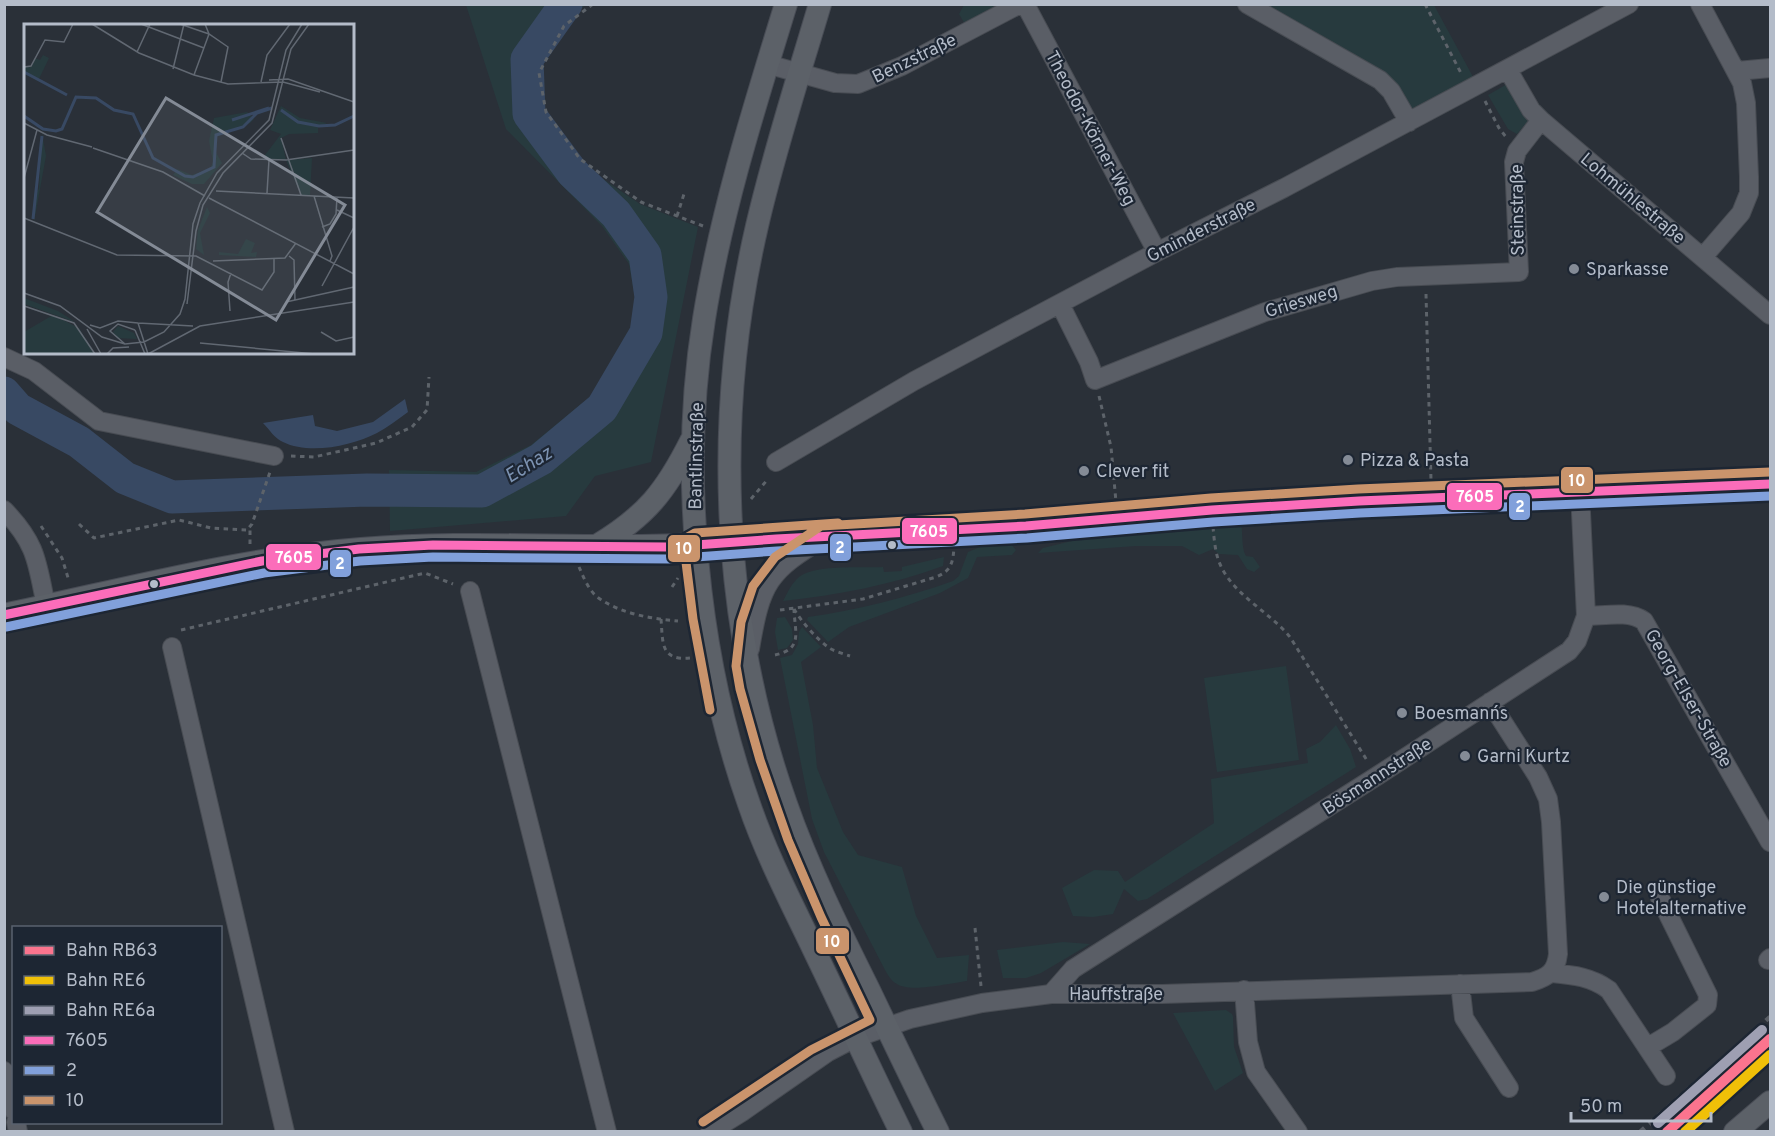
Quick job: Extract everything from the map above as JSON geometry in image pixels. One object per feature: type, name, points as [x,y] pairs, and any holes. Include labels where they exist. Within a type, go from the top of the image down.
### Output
[{"type":"main road","name":"Bantlinstraße","points":[[786,4],[731,191],[709,288],[700,357],[694,434],[696,545],[717,686],[755,821],[900,1131]]},
{"type":"main road","name":"Bantlinstraße","points":[[820,4],[761,209],[743,297],[731,408],[729,463],[733,542],[748,659],[774,767],[799,839],[833,916],[938,1131]]},
{"type":"main road","points":[[598,545],[632,523],[658,497],[675,473],[694,434]]},
{"type":"main road","points":[[4,615],[230,567],[326,552],[433,545],[668,547],[733,542]]},
{"type":"main road","points":[[1735,1131],[1770,1102]]},
{"type":"street","name":"Benzstraße","points":[[767,64],[835,83],[858,84],[902,66],[1020,4]]},
{"type":"street","name":"Theodor-Körner-Weg","points":[[1025,4],[1157,252]]},
{"type":"street","points":[[1247,4],[1380,80],[1395,98],[1409,122]]},
{"type":"street","name":"Gminderstraße","points":[[776,462],[914,381],[1474,88],[1629,4]]},
{"type":"street","points":[[1700,4],[1737,71],[1746,103],[1749,193],[1741,213],[1703,257]]},
{"type":"street","points":[[1737,71],[1770,68]]},
{"type":"street","name":"Lohmühlestraße","points":[[1508,70],[1531,110],[1541,120],[1770,315]]},
{"type":"street","name":"Steinstraße","points":[[1519,272],[1514,170],[1517,151],[1541,120]]},
{"type":"street","name":"Griesweg","points":[[1095,380],[1207,334],[1297,301],[1372,281],[1397,277],[1519,272]]},
{"type":"street","points":[[1060,304],[1089,362],[1095,380]]},
{"type":"street","points":[[4,357],[34,371],[99,421],[273,462]]},
{"type":"street","points":[[733,542],[954,530],[1359,501],[1770,484]]},
{"type":"street","name":"Bösmannstraße","points":[[1051,994],[1074,969],[1569,651],[1577,641],[1586,616],[1580,492]]},
{"type":"street","points":[[4,510],[22,528],[34,550],[46,606]]},
{"type":"street","points":[[748,659],[759,602],[769,582],[790,560],[827,536]]},
{"type":"street","points":[[470,591],[607,1131]]},
{"type":"street","name":"Georg-Elser-Straße","points":[[1586,616],[1628,615],[1636,616],[1644,621],[1768,831]]},
{"type":"street","points":[[172,640],[285,1131]]},
{"type":"street","points":[[1490,702],[1538,777],[1548,800],[1558,954],[1557,964],[1552,973],[1588,979],[1600,983],[1609,990],[1666,1076]]},
{"type":"street","points":[[1648,1047],[1673,1032],[1707,1005],[1708,995],[1660,898]]},
{"type":"street","name":"Hauffstraße","points":[[710,1131],[828,1052],[855,1038],[886,1026],[940,1011],[982,1003],[1051,994],[1162,994],[1532,982],[1552,973]]},
{"type":"street","points":[[1460,984],[1464,1018],[1509,1088]]},
{"type":"street","points":[[1244,990],[1248,1042],[1256,1072],[1298,1131]]},
{"type":"street","points":[[4,1071],[7,1093]]},
{"type":"path","points":[[593,4],[564,26],[539,73],[546,112],[580,159],[641,202],[703,226]]},
{"type":"path","points":[[1425,4],[1499,128],[1508,140],[1521,146]]},
{"type":"path","points":[[677,216],[684,194]]},
{"type":"path","points":[[1425,276],[1431,499]]},
{"type":"path","points":[[249,539],[251,526],[273,462],[314,457],[376,442],[412,427],[427,410],[429,378]]},
{"type":"path","points":[[1095,380],[1111,447],[1118,519]]},
{"type":"path","points":[[752,496],[768,479],[776,462]]},
{"type":"path","points":[[1212,510],[1217,557],[1227,575],[1246,597],[1278,623],[1290,637],[1377,776]]},
{"type":"path","points":[[79,524],[94,538],[179,520],[211,528],[248,530],[251,526]]},
{"type":"path","points":[[780,610],[863,599],[945,574],[953,562],[954,530]]},
{"type":"path","points":[[579,565],[591,590],[600,599],[635,614],[678,621]]},
{"type":"path","points":[[172,640],[425,573],[470,591]]},
{"type":"path","points":[[775,655],[789,651],[795,643],[794,609]]},
{"type":"path","points":[[794,609],[825,645],[850,656]]},
{"type":"path","points":[[661,619],[663,640],[670,656],[677,660],[690,658]]},
{"type":"path","points":[[975,928],[982,1003]]},
{"type":"green space","points":[[466,5],[586,5],[562,23],[535,72],[543,115],[578,162],[640,204],[698,227],[651,462],[595,476],[566,516],[390,531],[389,470],[476,472],[531,445],[591,396],[632,327],[635,298],[629,264],[602,226],[506,129]]},
{"type":"green space","points":[[964,5],[1020,5],[969,31],[959,14]]},
{"type":"green space","points":[[1247,5],[1434,5],[1478,86],[1409,122],[1391,91]]},
{"type":"green space","points":[[1509,83],[1530,119],[1517,134],[1508,129],[1488,95]]},
{"type":"green space","points":[[1241,522],[1244,553],[1246,556],[1253,557],[1260,567],[1254,572],[1247,569],[1238,555],[1219,554],[1213,549],[1199,555],[1182,546],[1136,546],[1038,553],[1043,548],[1117,530]]},
{"type":"green space","points":[[1010,543],[1016,550],[1012,555],[977,557],[968,578],[940,593],[849,627],[828,642],[807,620],[808,617],[881,603],[953,581],[959,576],[968,552],[987,544]]},
{"type":"green space","points":[[944,557],[943,566],[904,579],[824,596],[783,601],[799,577],[816,570],[883,567],[884,572],[902,571],[902,567]]},
{"type":"green space","points":[[785,617],[792,629],[793,640],[787,648],[778,650],[775,632],[777,618]]},
{"type":"green space","points":[[802,627],[821,647],[801,662],[813,725],[817,768],[843,832],[858,855],[902,867],[916,916],[937,958],[969,955],[967,981],[911,988],[903,987],[893,981],[885,970],[824,852],[812,819],[780,658],[792,655],[798,644]]},
{"type":"green space","points":[[1286,666],[1299,760],[1217,772],[1204,678]]},
{"type":"green space","points":[[1336,725],[1350,749],[1356,767],[1147,899],[1138,901],[1124,889],[1113,914],[1093,917],[1073,916],[1062,888],[1094,870],[1118,871],[1125,882],[1214,823],[1211,779],[1308,763],[1306,749],[1320,742]]},
{"type":"green space","points":[[1063,942],[1090,944],[1041,973],[1026,978],[1003,978],[997,950]]},
{"type":"green space","points":[[1226,1010],[1233,1017],[1234,1047],[1243,1073],[1215,1091],[1173,1013]]},
{"type":"water","points":[[405,399],[408,412],[377,433],[343,445],[318,448],[293,446],[277,439],[263,423],[313,415],[315,426],[337,431],[373,422]]},
{"type":"waterway","name":"Echaz","points":[[4,393],[18,409],[79,442],[125,478],[172,497],[367,490],[482,491],[541,459],[602,408],[646,333],[651,297],[645,255],[616,214],[572,172],[529,114],[527,59],[566,4]]},
{"type":"railway","points":[[1640,1132],[1770,1017]]},
{"type":"rail line","name":"RE6a","points":[[1658,1123],[1762,1030]]},
{"type":"rail line","name":"RB63","points":[[1667,1132],[1770,1039]]},
{"type":"rail line","name":"RE6","points":[[1685,1132],[1770,1055]]},
{"type":"transit line","name":"10","points":[[703,1122],[811,1050],[870,1020],[821,917],[788,840],[760,760],[740,689],[736,666],[741,622],[753,586],[775,557],[821,526],[1025,514],[1211,498],[1358,489],[1770,472]]},
{"type":"transit line","name":"7605","points":[[4,615],[262,561],[359,549],[433,545],[668,547],[1026,526],[1212,510],[1359,501],[1770,484]]},
{"type":"transit line","name":"2","points":[[6,627],[264,573],[360,561],[433,557],[669,559],[1027,538],[1213,522],[1360,513],[1770,496]]},
{"type":"transit line","name":"10","points":[[710,710],[693,619],[684,546],[686,538],[695,533],[838,523]]},
{"type":"place","name":"Sparkasse","points":[[1574,269]]},
{"type":"place","name":"Pizza & Pasta","points":[[1348,460]]},
{"type":"place","name":"Clever fit","points":[[1084,471]]},
{"type":"place","name":"Boesmann´s","points":[[1402,713]]},
{"type":"place","name":"Garni Kurtz","points":[[1465,756]]},
{"type":"place","name":"Die günstige Hotelalternative","points":[[1604,897]]}]
